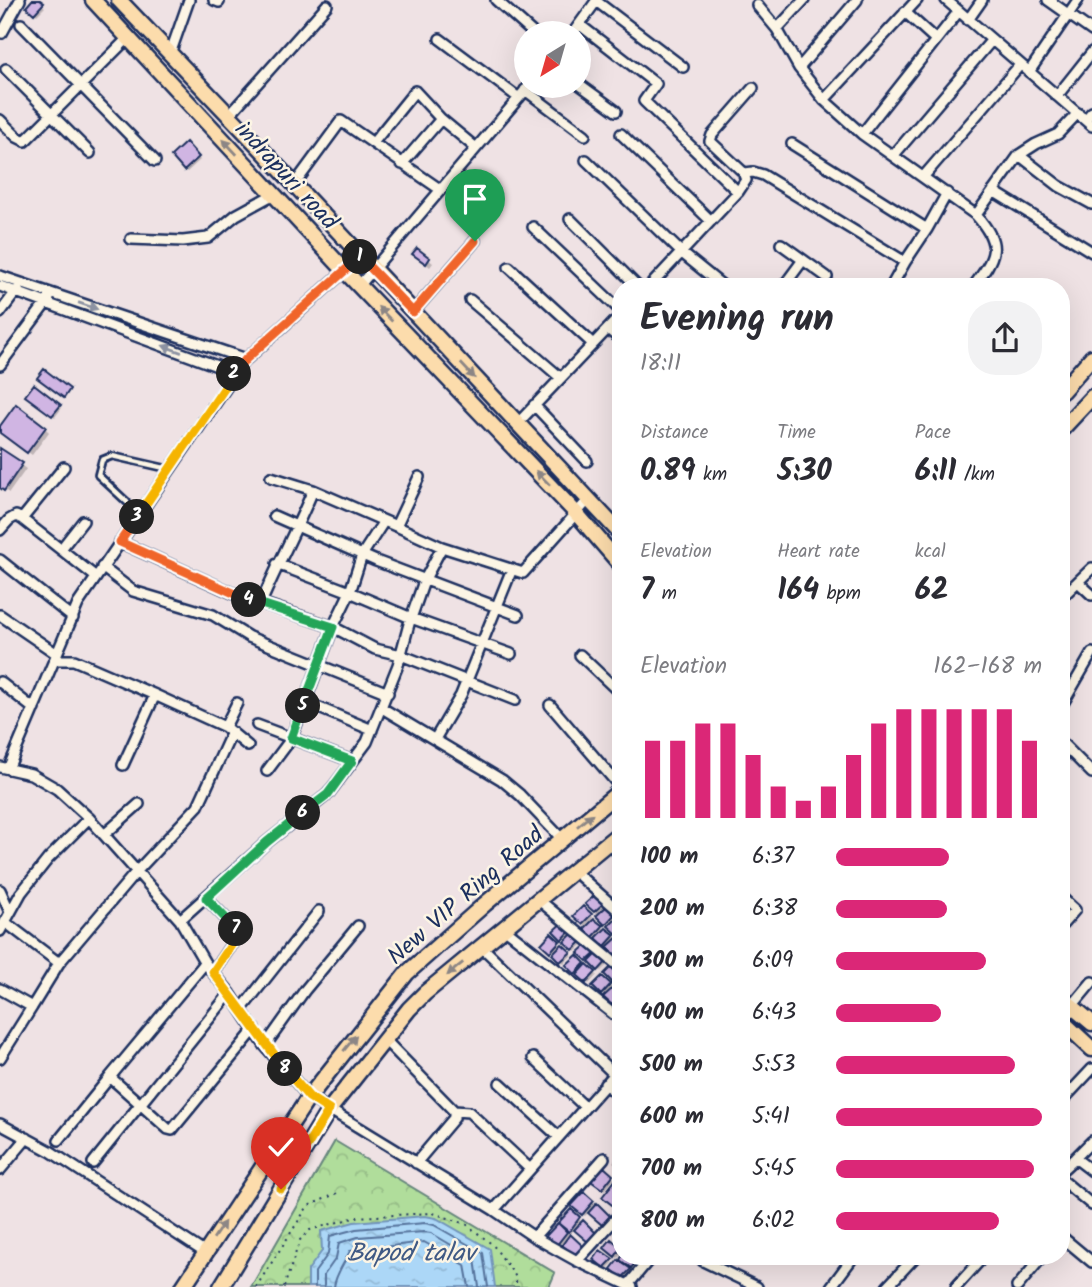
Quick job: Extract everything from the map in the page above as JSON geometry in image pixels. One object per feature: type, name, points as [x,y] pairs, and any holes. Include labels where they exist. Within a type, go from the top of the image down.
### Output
[{"type":"main road","name":"indrapuri road","points":[[93,0],[359,286],[576,513],[612,555]]},
{"type":"main road","name":"indrapuri road","points":[[119,0],[612,524]]},
{"type":"main road","points":[[1070,382],[1092,357]]},
{"type":"main road","points":[[1070,420],[1092,397]]},
{"type":"main road","name":"New VIP Ring Road","points":[[183,1287],[309,1097],[407,973],[612,797]]},
{"type":"main road","name":"New VIP Ring Road","points":[[221,1287],[329,1110],[416,1001],[612,840]]},
{"type":"main road","points":[[1070,1005],[1092,1023]]},
{"type":"main road","points":[[1070,1028],[1092,1049]]},
{"type":"street","points":[[1,35],[20,0]]},
{"type":"street","points":[[170,54],[189,0]]},
{"type":"street","points":[[496,0],[520,21]]},
{"type":"street","points":[[777,29],[804,0]]},
{"type":"street","points":[[799,68],[857,0]]},
{"type":"street","points":[[824,100],[917,0]]},
{"type":"street","points":[[946,0],[1085,120]]},
{"type":"street","points":[[968,20],[982,0]]},
{"type":"street","points":[[1048,0],[1092,31]]},
{"type":"street","points":[[1029,72],[1078,0]]},
{"type":"street","points":[[583,21],[597,1],[683,67]]},
{"type":"street","points":[[229,115],[327,5]]},
{"type":"street","points":[[757,5],[777,29],[799,68],[824,100],[862,134],[947,193],[976,215],[990,230],[995,245],[991,263],[979,278]]},
{"type":"street","points":[[862,134],[959,11]]},
{"type":"street","points":[[905,12],[936,40]]},
{"type":"street","points":[[21,24],[155,161]]},
{"type":"street","points":[[592,34],[656,84],[644,101],[738,192]]},
{"type":"street","points":[[0,120],[25,141],[128,38]]},
{"type":"street","points":[[440,39],[514,94]]},
{"type":"street","points":[[893,156],[991,41]]},
{"type":"street","points":[[1058,96],[1092,52]]},
{"type":"street","points":[[924,176],[1020,65]]},
{"type":"street","points":[[6,69],[90,153]]},
{"type":"street","points":[[658,278],[746,180],[744,173],[710,141],[712,135],[753,88]]},
{"type":"street","points":[[373,143],[415,91],[441,119],[476,148]]},
{"type":"street","points":[[592,93],[616,111]]},
{"type":"street","points":[[359,286],[519,98]]},
{"type":"street","points":[[539,98],[585,135]]},
{"type":"street","points":[[976,215],[1020,155],[1085,120],[1092,112]]},
{"type":"street","points":[[402,164],[441,119]]},
{"type":"street","points":[[294,185],[341,121],[441,190]]},
{"type":"street","points":[[621,134],[711,221]]},
{"type":"street","points":[[792,144],[927,229]]},
{"type":"street","points":[[1020,155],[1059,186],[1092,204]]},
{"type":"street","points":[[586,160],[682,253],[713,278]]},
{"type":"street","points":[[744,173],[762,175],[905,262]]},
{"type":"street","points":[[993,191],[1092,251]]},
{"type":"street","points":[[896,278],[947,193]]},
{"type":"street","points":[[131,239],[183,242],[208,238],[236,215],[274,194]]},
{"type":"street","points":[[570,219],[629,278]]},
{"type":"street","points":[[533,227],[612,304]]},
{"type":"street","points":[[413,312],[475,241]]},
{"type":"street","points":[[781,244],[827,278]]},
{"type":"street","points":[[361,256],[246,359],[236,373],[78,604],[34,709],[3,770],[31,774],[57,789],[89,818],[180,920],[205,963],[230,993],[265,1046],[309,1097],[577,1261],[630,1286],[645,1265]]},
{"type":"street","points":[[790,278],[803,260]]},
{"type":"street","points":[[509,267],[593,344]]},
{"type":"street","points":[[0,276],[19,287],[236,373]]},
{"type":"street","points":[[0,286],[19,287]]},
{"type":"street","points":[[0,313],[19,287]]},
{"type":"street","points":[[49,298],[246,359]]},
{"type":"street","points":[[0,365],[49,298]]},
{"type":"street","points":[[470,300],[561,377]]},
{"type":"street","points":[[517,424],[612,324]]},
{"type":"street","points":[[608,329],[612,332]]},
{"type":"street","points":[[534,405],[587,461]]},
{"type":"street","points":[[22,519],[64,467]]},
{"type":"street","points":[[271,477],[313,490],[442,547],[526,572],[589,499]]},
{"type":"street","points":[[396,526],[419,477]]},
{"type":"street","points":[[261,603],[313,490]]},
{"type":"street","points":[[0,530],[16,516],[96,577]]},
{"type":"street","points":[[274,516],[424,581],[518,615]]},
{"type":"street","points":[[267,771],[291,738],[333,627],[350,592],[362,555],[384,520]]},
{"type":"street","points":[[61,549],[83,521]]},
{"type":"street","points":[[120,542],[246,599],[333,627],[375,649],[401,655],[515,700]]},
{"type":"street","points":[[180,920],[267,842],[328,794],[367,742],[388,693],[424,581],[442,547]]},
{"type":"street","points":[[0,559],[73,618]]},
{"type":"street","points":[[277,564],[411,618],[511,654]]},
{"type":"street","points":[[102,567],[133,591],[213,615],[249,637],[388,693]]},
{"type":"street","points":[[1070,590],[1092,568]]},
{"type":"street","points":[[435,739],[461,695],[512,569]]},
{"type":"street","points":[[1078,582],[1092,596]]},
{"type":"street","points":[[0,615],[56,657],[74,660],[155,695],[228,730],[248,746]]},
{"type":"street","points":[[1070,691],[1092,653]]},
{"type":"street","points":[[580,656],[612,686]]},
{"type":"street","points":[[0,682],[34,709]]},
{"type":"street","points":[[123,765],[155,695]]},
{"type":"street","points":[[305,702],[372,730]]},
{"type":"street","points":[[0,1058],[59,963],[137,870],[198,806],[237,703]]},
{"type":"street","points":[[550,705],[612,778]]},
{"type":"street","points":[[382,708],[512,787],[562,839]]},
{"type":"street","points":[[257,725],[352,761]]},
{"type":"street","points":[[1070,751],[1092,773]]},
{"type":"street","points":[[104,835],[139,804]]},
{"type":"street","points":[[0,931],[21,893],[48,859],[89,818]]},
{"type":"street","points":[[608,843],[612,847]]},
{"type":"street","points":[[574,871],[612,905]]},
{"type":"street","points":[[0,890],[10,912]]},
{"type":"street","points":[[206,898],[235,927],[238,934],[213,972]]},
{"type":"street","points":[[539,900],[612,961]]},
{"type":"street","points":[[242,1010],[319,911]]},
{"type":"street","points":[[5,922],[59,963]]},
{"type":"street","points":[[265,1046],[305,990],[358,926]]},
{"type":"street","points":[[504,928],[612,1013]]},
{"type":"street","points":[[482,947],[612,1072]]},
{"type":"street","points":[[59,1140],[205,963]]},
{"type":"street","points":[[1070,1000],[1092,982]]},
{"type":"street","points":[[0,989],[32,1007]]},
{"type":"street","points":[[93,1163],[230,993]]},
{"type":"street","points":[[110,1077],[172,1130],[255,1029]]},
{"type":"street","points":[[385,1040],[454,1111],[469,1112],[530,1169]]},
{"type":"street","points":[[533,1058],[585,1107]]},
{"type":"street","points":[[1070,1092],[1092,1069]]},
{"type":"street","points":[[494,1210],[612,1076]]},
{"type":"street","points":[[500,1083],[559,1137]]},
{"type":"street","points":[[605,1084],[612,1090]]},
{"type":"street","points":[[416,1163],[454,1118],[454,1111]]},
{"type":"street","points":[[0,1124],[50,1151],[204,1252]]},
{"type":"street","points":[[0,1170],[27,1138]]},
{"type":"street","points":[[1070,1163],[1092,1141]]},
{"type":"street","points":[[534,1237],[604,1158]]},
{"type":"street","points":[[1075,1158],[1092,1171]]},
{"type":"street","points":[[1070,1187],[1092,1206]]},
{"type":"street","points":[[577,1261],[612,1223]]},
{"type":"street","points":[[1070,1244],[1092,1262]]},
{"type":"street","points":[[711,1265],[757,1287]]},
{"type":"street","points":[[831,1287],[847,1265]]},
{"type":"street","points":[[887,1287],[905,1265]]},
{"type":"street","points":[[956,1287],[976,1265]]},
{"type":"street","points":[[1017,1287],[1035,1265]]},
{"type":"lane","points":[[127,502],[97,475],[102,460],[112,456],[170,469]]},
{"type":"path","points":[[256,1287],[309,1206],[338,1193]]},
{"type":"path","points":[[284,1287],[300,1240],[310,1230],[356,1217],[433,1213],[466,1224],[493,1245],[516,1277],[516,1287]]},
{"type":"green space","points":[[335,1141],[555,1273],[549,1287],[251,1287]]},
{"type":"water","name":"Bapod talav","points":[[425,1216],[436,1218],[490,1249],[495,1287],[308,1287],[308,1270],[322,1251],[321,1231],[354,1222]]},
{"type":"building","points":[[32,0],[44,3],[34,14],[26,7]]},
{"type":"building","points":[[186,142],[199,157],[184,171],[171,156]]},
{"type":"building","points":[[417,248],[430,258],[426,264],[412,254]]},
{"type":"building","points":[[44,369],[70,389],[64,398],[37,378]]},
{"type":"building","points":[[34,384],[61,405],[52,416],[25,396]]},
{"type":"building","points":[[16,404],[46,427],[27,453],[0,433],[0,426]]},
{"type":"building","points":[[0,448],[23,463],[4,491],[0,488]]},
{"type":"building","points":[[596,894],[605,902],[594,912],[585,904]]},
{"type":"building","points":[[583,906],[592,914],[582,924],[573,916]]},
{"type":"building","points":[[607,906],[612,911],[612,917],[605,925],[596,916]]},
{"type":"building","points":[[594,919],[603,926],[593,937],[584,929]]},
{"type":"building","points":[[564,921],[572,929],[562,940],[553,931]]},
{"type":"building","points":[[606,928],[612,933],[612,938],[605,946],[596,938]]},
{"type":"building","points":[[574,932],[583,940],[573,950],[564,942]]},
{"type":"building","points":[[551,933],[560,941],[550,952],[541,944]]},
{"type":"building","points":[[589,943],[598,951],[587,961],[578,953]]},
{"type":"building","points":[[562,944],[571,952],[560,962],[552,954]]},
{"type":"building","points":[[599,952],[608,960],[598,971],[589,962]]},
{"type":"building","points":[[577,955],[585,963],[575,974],[566,965]]},
{"type":"building","points":[[587,964],[596,972],[586,983],[577,975]]},
{"type":"building","points":[[612,966],[612,982],[604,974]]},
{"type":"building","points":[[602,976],[611,984],[601,995],[592,986]]},
{"type":"building","points":[[612,989],[612,1005],[603,997]]},
{"type":"building","points":[[604,1167],[612,1174],[602,1189],[591,1181]]},
{"type":"building","points":[[612,1184],[612,1205],[602,1197]]},
{"type":"building","points":[[584,1192],[594,1201],[582,1215],[571,1206]]},
{"type":"building","points":[[597,1203],[610,1216],[602,1225],[588,1213]]},
{"type":"building","points":[[571,1209],[580,1217],[569,1232],[558,1223]]},
{"type":"building","points":[[583,1220],[596,1233],[588,1242],[574,1230]]},
{"type":"building","points":[[558,1223],[567,1232],[556,1246],[545,1237]]},
{"type":"building","points":[[570,1234],[584,1247],[575,1256],[562,1245]]},
{"type":"building","points":[[611,1239],[612,1240],[612,1255],[604,1248]]},
{"type":"building","points":[[600,1250],[612,1260],[604,1268],[593,1259]]},
{"type":"building","points":[[614,1265],[625,1265],[631,1269],[622,1278],[611,1269]]},
{"type":"route","points":[[281,1189],[329,1110],[309,1097],[265,1046],[213,972],[238,931],[206,898],[267,842],[328,794],[352,761],[291,738],[333,627],[246,599],[120,542],[243,362],[361,256],[413,312],[475,241]]}]
